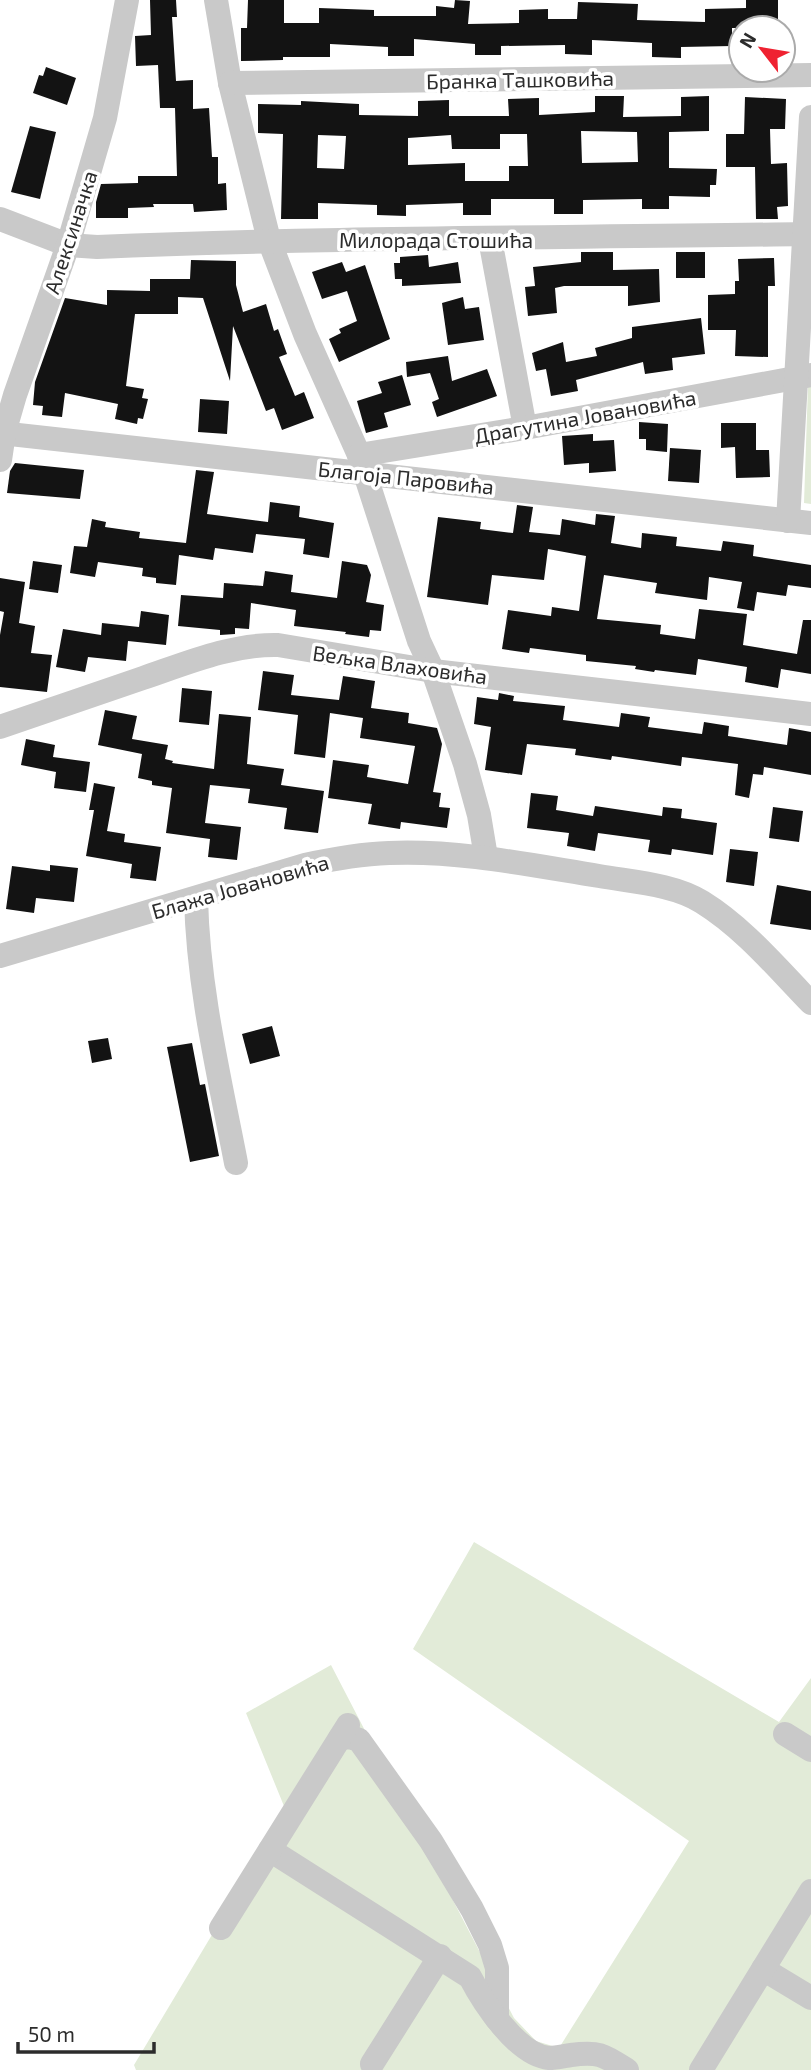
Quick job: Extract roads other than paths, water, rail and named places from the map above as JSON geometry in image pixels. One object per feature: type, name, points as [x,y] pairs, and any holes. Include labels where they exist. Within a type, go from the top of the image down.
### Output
[{"type":"street","name":"Алексиначка","points":[[0,460],[2,433],[68,245],[105,118],[127,0]]},
{"type":"street","points":[[216,0],[230,83],[269,240],[304,334],[362,464],[475,802],[486,857]]},
{"type":"street","name":"Бранка Ташковића","points":[[230,83],[811,75]]},
{"type":"street","points":[[800,522],[804,234],[811,117]]},
{"type":"street","name":"Милорада Стошића","points":[[0,219],[68,245],[97,247],[269,240],[804,234]]},
{"type":"street","points":[[490,239],[525,428]]},
{"type":"street","name":"Драгутина Јовановића","points":[[362,464],[525,428],[804,377]]},
{"type":"street","name":"Благоја Паровића","points":[[2,433],[362,464],[800,522]]},
{"type":"street","name":"Вељка Влаховића","points":[[0,727],[193,661],[236,648],[260,645],[278,645],[433,671],[811,714]]},
{"type":"street","name":"Блажа Јовановића","points":[[0,956],[304,865],[390,853],[486,857],[676,891],[700,901],[744,934],[811,1003]]},
{"type":"street","points":[[196,898],[197,944],[209,1025],[236,1163]]},
{"type":"street","points":[[221,1928],[344,1731],[359,1740],[431,1841],[472,1909],[490,1945],[497,1968],[497,2020]]},
{"type":"street","points":[[785,1734],[811,1750]]},
{"type":"street","points":[[270,1850],[470,1977],[485,2005],[497,2020],[531,2050],[548,2058],[586,2053],[603,2055],[627,2070]]},
{"type":"street","points":[[701,2070],[811,1891]]},
{"type":"street","points":[[372,2064],[440,1956]]},
{"type":"street","points":[[763,1969],[811,1997]]}]
